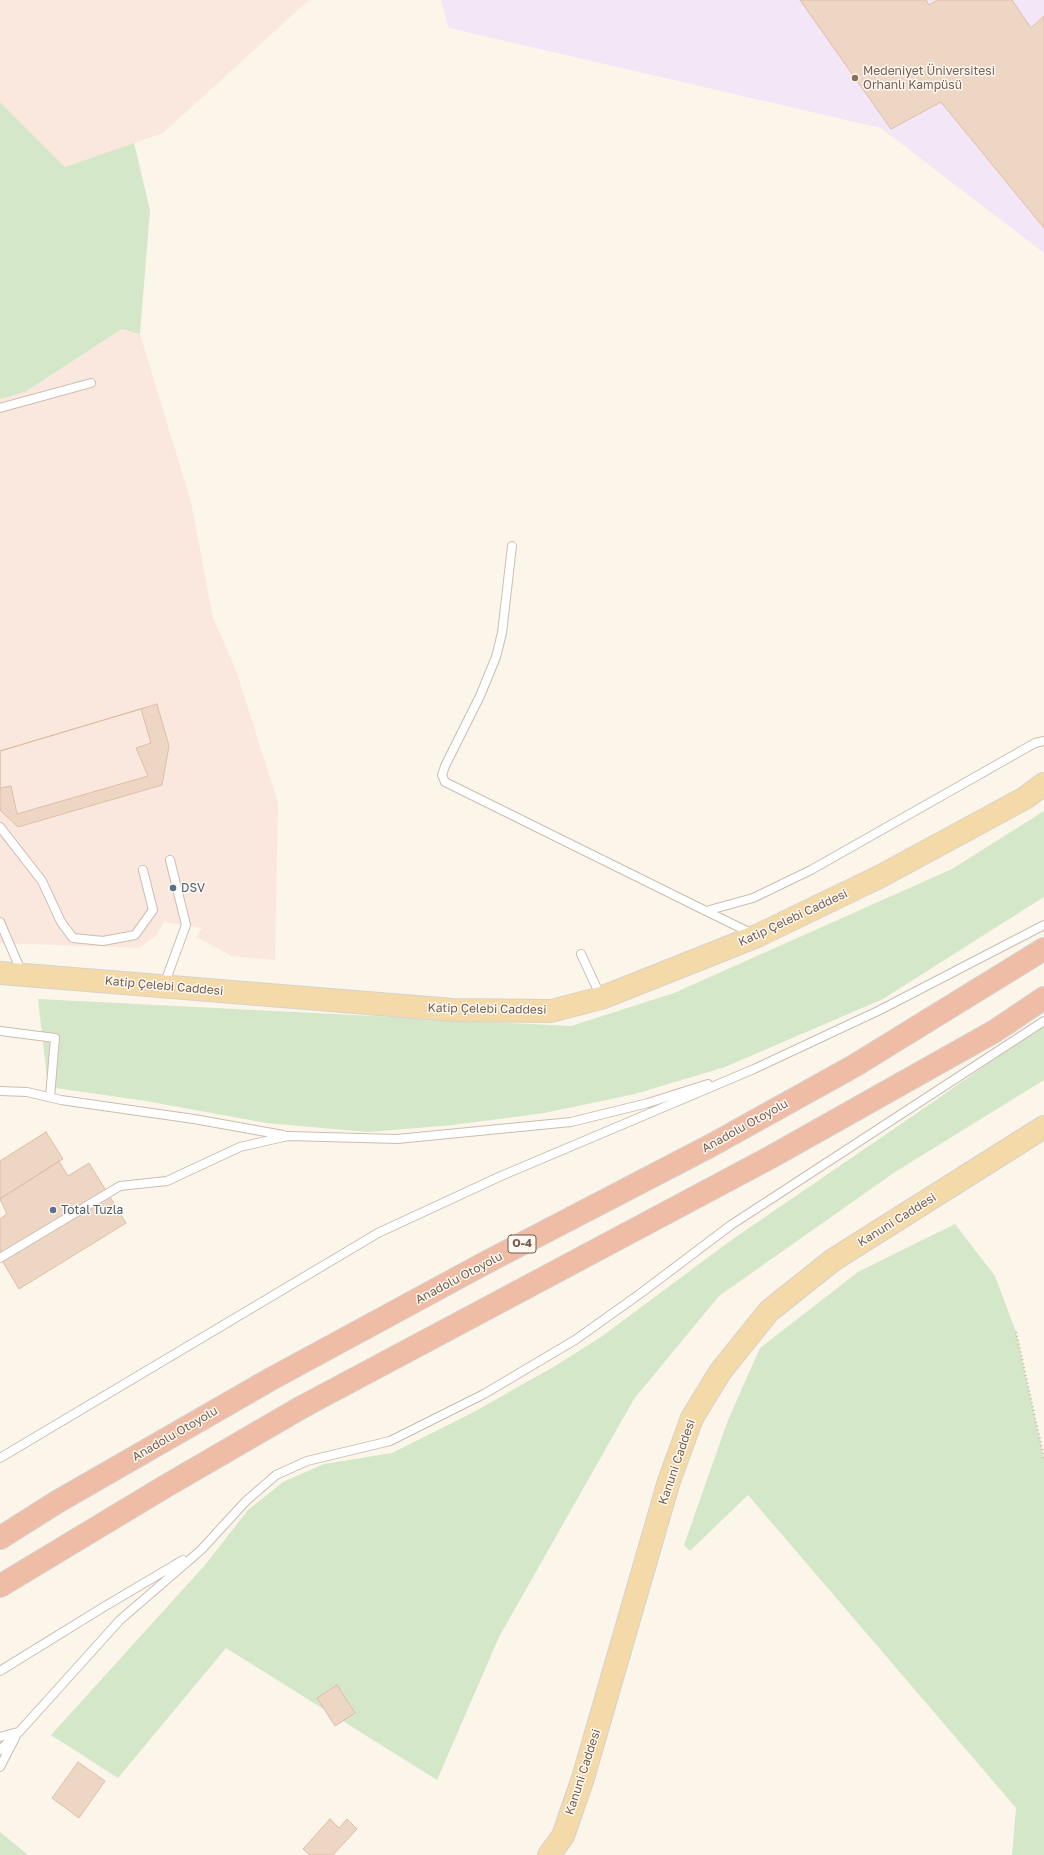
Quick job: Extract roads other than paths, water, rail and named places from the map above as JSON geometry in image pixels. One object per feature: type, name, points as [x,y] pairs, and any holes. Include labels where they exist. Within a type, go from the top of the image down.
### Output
[{"type":"highway","name":"Anadolu Otoyolu","points":[[0,1538],[57,1502],[271,1379],[486,1263],[710,1146],[854,1066],[1044,949]]},
{"type":"highway","points":[[0,1586],[166,1486],[302,1407],[771,1157],[995,1031],[1044,998]]},
{"type":"main road","name":"Katip Çelebi Caddesi","points":[[0,973],[453,1010],[550,1011],[601,998],[757,936],[882,876],[1025,798],[1044,784]]},
{"type":"main road","name":"Kanuni Caddesi","points":[[549,1855],[563,1836],[583,1778],[669,1481],[692,1418],[720,1372],[769,1311],[833,1260],[1044,1127]]},
{"type":"lane","points":[[0,408],[91,383]]},
{"type":"lane","points":[[512,546],[502,633],[496,657],[480,696],[445,766],[442,775],[445,782],[757,936]]},
{"type":"lane","points":[[706,911],[753,898],[812,870],[1035,743],[1044,741]]},
{"type":"lane","points":[[0,826],[42,881],[60,922],[73,938],[103,941],[135,935],[153,910],[143,870]]},
{"type":"lane","points":[[164,986],[186,925],[170,860]]},
{"type":"lane","points":[[0,922],[22,974]]},
{"type":"lane","points":[[0,1458],[378,1233],[501,1176],[754,1069],[880,1010],[1044,924]]},
{"type":"lane","points":[[581,954],[601,998]]},
{"type":"lane","points":[[0,1750],[19,1732],[120,1620],[201,1550],[246,1501],[276,1475],[307,1461],[390,1441],[484,1394],[575,1340],[641,1293],[731,1225],[1044,1021]]},
{"type":"lane","points":[[0,1031],[55,1038],[50,1097]]},
{"type":"lane","points":[[0,1091],[27,1092],[288,1136],[397,1139],[571,1122],[648,1103],[754,1069]]},
{"type":"lane","points":[[0,1258],[120,1186],[167,1180],[240,1147],[288,1136]]},
{"type":"lane","points":[[0,1671],[102,1608],[201,1550]]},
{"type":"lane","points":[[0,1737],[19,1732]]},
{"type":"lane","points":[[0,1767],[19,1732]]},
{"type":"place","name":"Medeniyet Üniversitesi Orhanlı Kampüsü","points":[[855,78]]},
{"type":"place","name":"DSV","points":[[173,888]]},
{"type":"place","name":"Total Tuzla","points":[[53,1210]]}]
